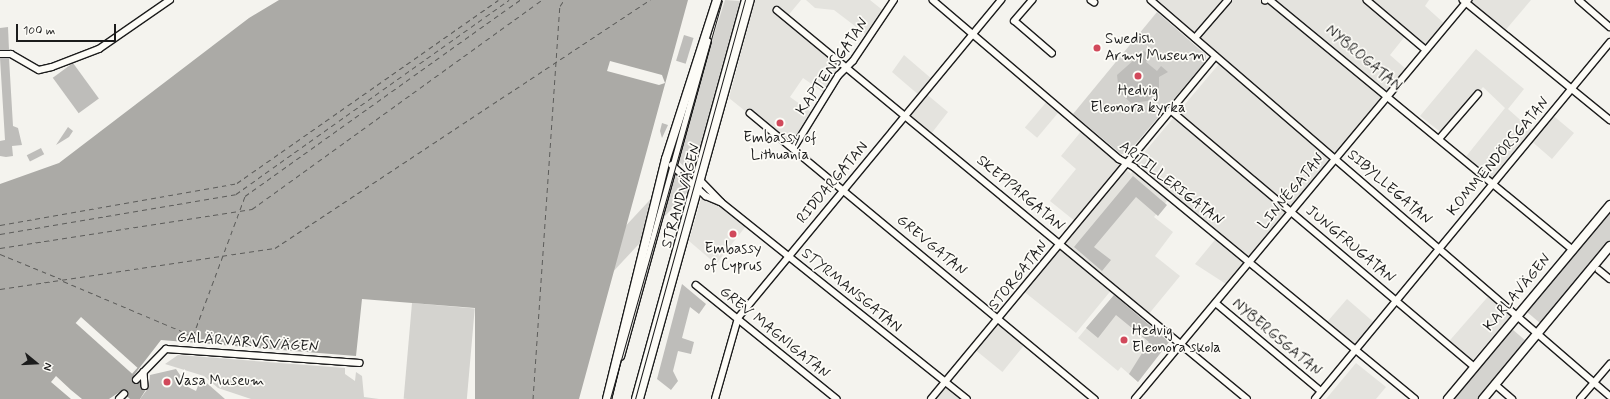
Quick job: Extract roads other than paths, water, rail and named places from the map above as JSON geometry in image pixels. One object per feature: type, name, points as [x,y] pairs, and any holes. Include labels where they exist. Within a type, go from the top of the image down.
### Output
[{"type":"street","points":[[0,54],[11,54],[39,70],[52,67],[99,49],[170,0]]},
{"type":"street","name":"STRANDVÄGEN","points":[[673,166],[671,160],[687,99],[717,0]]},
{"type":"street","name":"STRANDVÄGEN","points":[[610,399],[673,166],[722,0]]},
{"type":"street","name":"STRANDVÄGEN","points":[[635,399],[698,185],[745,0]]},
{"type":"street","name":"STRANDVÄGEN","points":[[639,399],[750,0]]},
{"type":"street","name":"KAPTENSGATAN","points":[[793,149],[838,76],[849,66],[894,0]]},
{"type":"street","name":"ARTILLERIGATAN","points":[[933,0],[1128,164],[1415,399]]},
{"type":"street","name":"RIDDARGATAN","points":[[715,399],[738,318],[842,190],[1001,0]]},
{"type":"street","points":[[1033,0],[1015,22],[1052,53]]},
{"type":"street","name":"SIBYLLEGATAN","points":[[1151,0],[1215,57],[1337,158],[1610,396]]},
{"type":"street","points":[[1194,38],[1228,0]]},
{"type":"street","name":"NYBROGATAN","points":[[1266,0],[1281,6],[1573,250]]},
{"type":"street","points":[[1367,0],[1426,50]]},
{"type":"street","points":[[1579,0],[1610,27]]},
{"type":"street","points":[[1466,1],[1610,120]]},
{"type":"street","name":"LINNÉGATAN","points":[[1135,399],[1389,96],[1466,1]]},
{"type":"street","name":"SKEPPARGATAN","points":[[777,10],[839,63],[849,66],[1180,345],[1247,399]]},
{"type":"street","name":"KOMMENDÖRSGATAN","points":[[1315,399],[1610,42]]},
{"type":"street","name":"STORGATAN","points":[[932,399],[1172,112],[1215,57]]},
{"type":"street","points":[[1440,138],[1478,94]]},
{"type":"street","name":"STRANDVÄGEN","points":[[607,399],[666,159],[687,99]]},
{"type":"street","name":"JUNGFRUGATAN","points":[[1172,112],[1292,211],[1475,367]]},
{"type":"street","name":"GREVGATAN","points":[[750,113],[1095,399]]},
{"type":"street","name":"STYRMANSGATAN","points":[[673,166],[721,202],[967,399]]},
{"type":"street","name":"KARLAVÄGEN","points":[[1448,399],[1610,205]]},
{"type":"street","points":[[1483,399],[1610,246]]},
{"type":"street","points":[[1599,270],[1610,279]]},
{"type":"street","name":"GREV MAGNIGATAN","points":[[696,285],[837,399]]},
{"type":"street","name":"NYBERGSGATAN","points":[[1216,303],[1321,391]]},
{"type":"street","name":"GALÄRVARVSVÄGEN","points":[[144,372],[166,349],[359,363]]},
{"type":"street","points":[[1580,399],[1610,364]]},
{"type":"street","points":[[136,380],[144,372]]},
{"type":"street","points":[[144,372],[145,386]]},
{"type":"street","points":[[1495,384],[1512,399]]},
{"type":"street","points":[[119,399],[124,394]]},
{"type":"tram line","points":[[610,399],[722,0]]},
{"type":"tram line","points":[[635,399],[745,0]]},
{"type":"place","name":"Swedish Army Museum","points":[[1097,48]]},
{"type":"place","name":"Hedvig Eleonora kyrka","points":[[1138,76]]},
{"type":"place","name":"Embassy of Lithuania","points":[[780,123]]},
{"type":"place","name":"Embassy of Cyprus","points":[[733,234]]},
{"type":"place","name":"Hedvig Eleonora skola","points":[[1124,340]]},
{"type":"place","name":"Vasa Museum","points":[[167,382]]}]
